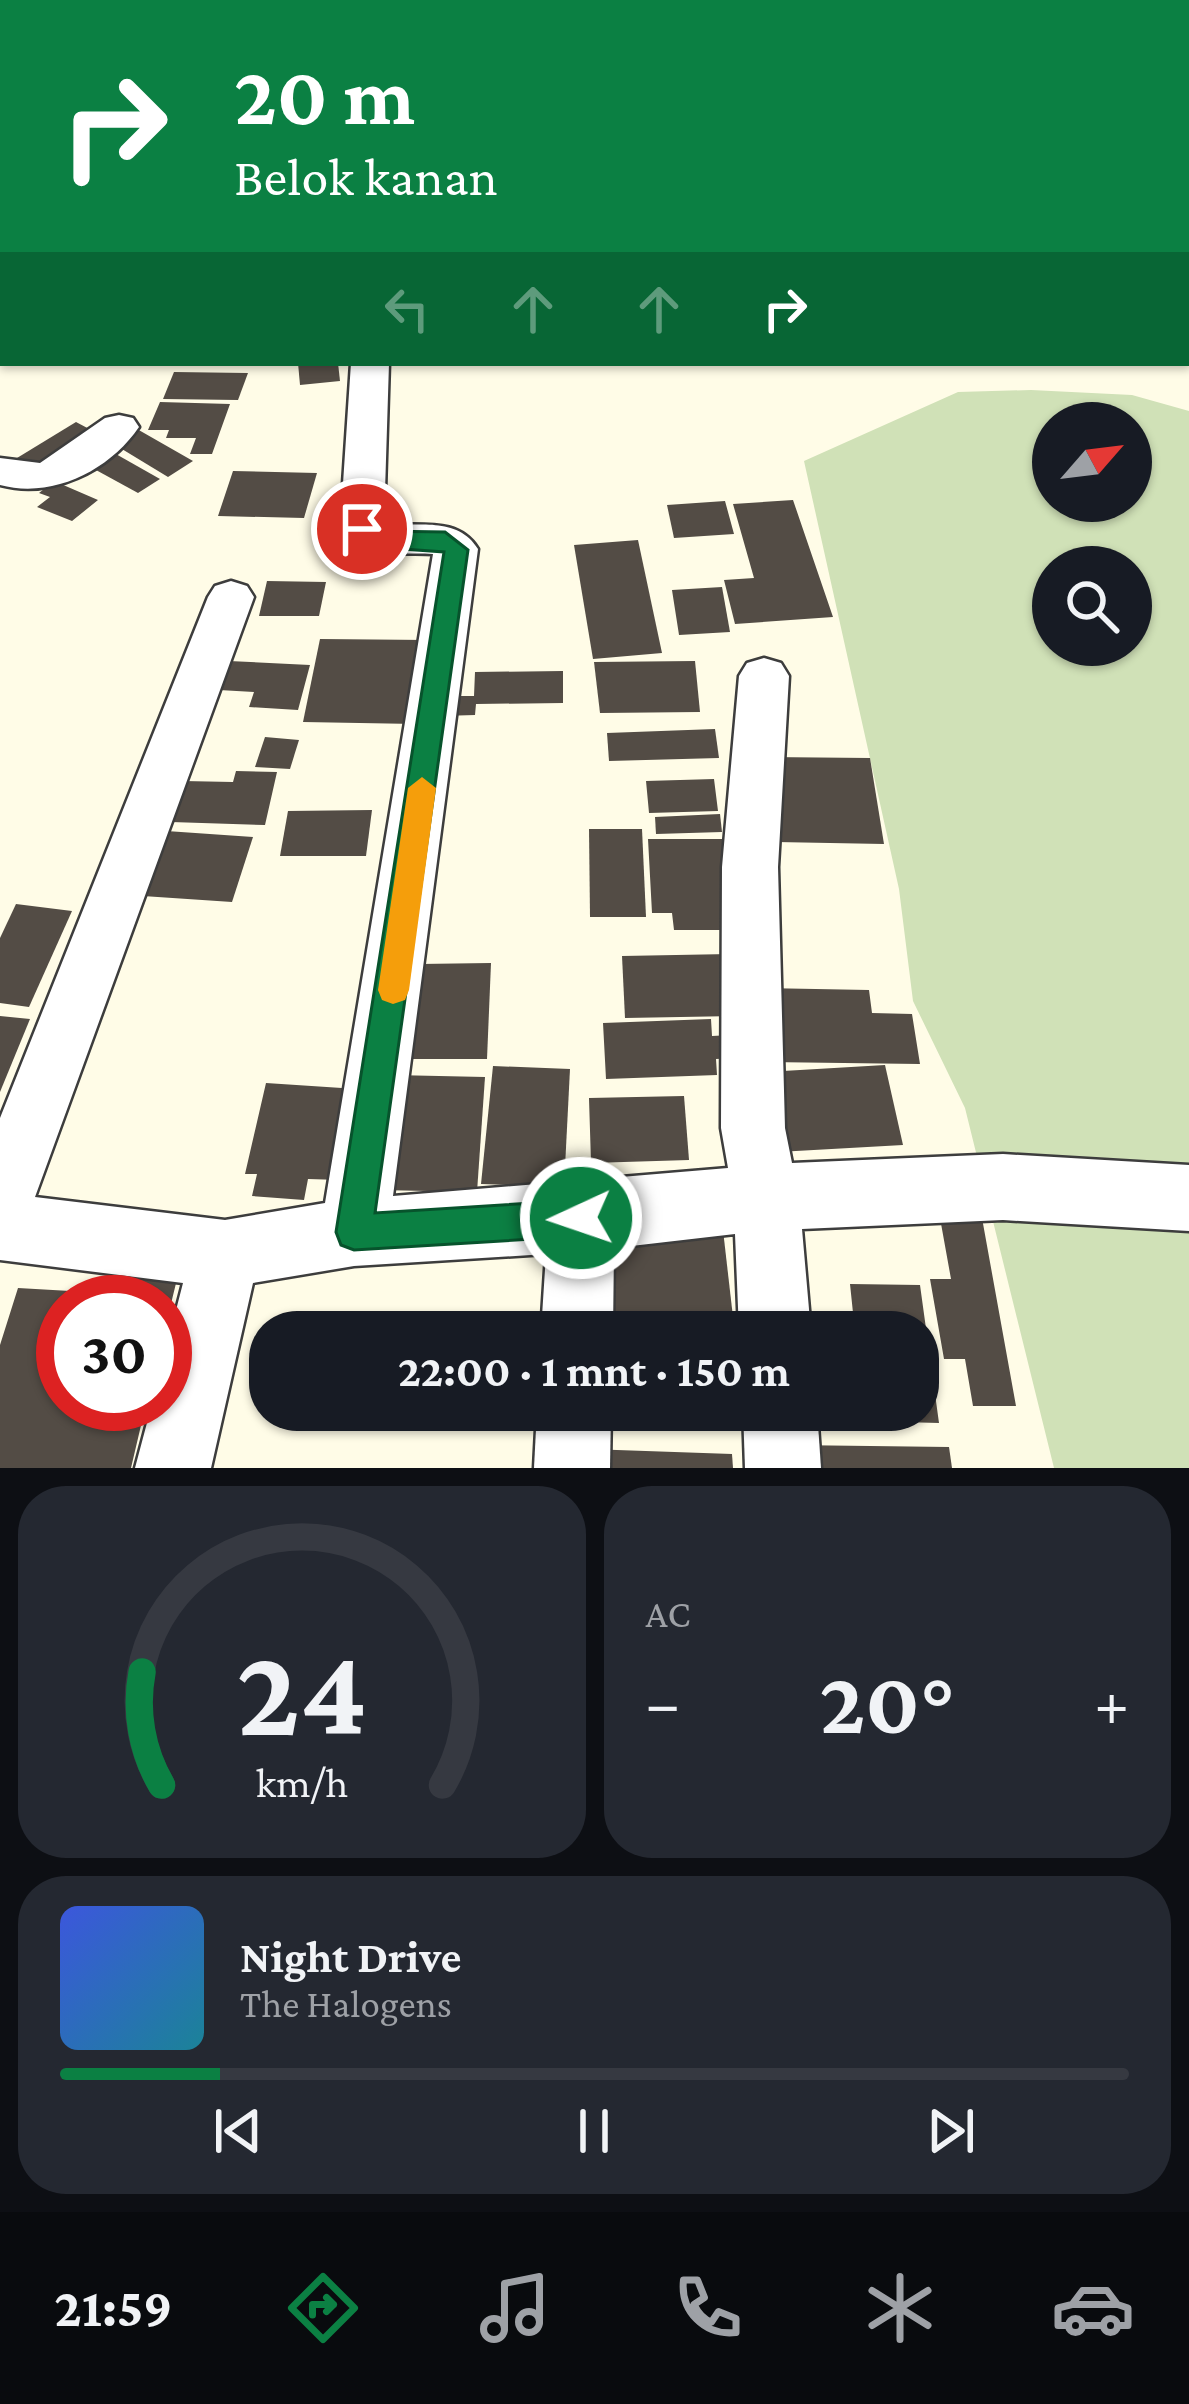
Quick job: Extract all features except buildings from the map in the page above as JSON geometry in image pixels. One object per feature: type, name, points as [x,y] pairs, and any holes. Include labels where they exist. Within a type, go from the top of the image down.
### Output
[{"type":"street","points":[[354,1232],[456,550],[445,540],[374,539],[362,529],[370,366]]},
{"type":"street","points":[[0,471],[34,482],[50,477],[119,427]]},
{"type":"street","points":[[0,1202],[231,597]]},
{"type":"street","points":[[764,676],[750,867],[754,1129],[766,1197],[774,1311]]},
{"type":"street","points":[[0,1226],[226,1254],[354,1232],[581,1218],[766,1197],[1003,1187],[1189,1198]]},
{"type":"street","points":[[578,1311],[581,1218]]},
{"type":"street","points":[[173,1468],[226,1254]]},
{"type":"street","points":[[572,1468],[573,1431]]},
{"type":"street","points":[[781,1431],[783,1468]]},
{"type":"green space","points":[[958,392],[1132,395],[1189,411],[1189,1468],[1054,1468],[965,1108],[913,1001],[899,889],[804,461]]},
{"type":"slow traffic","points":[[393,990],[422,788]]},
{"type":"route","points":[[362,529],[374,539],[445,540],[456,550],[380,1084],[354,1232],[581,1218]]}]
